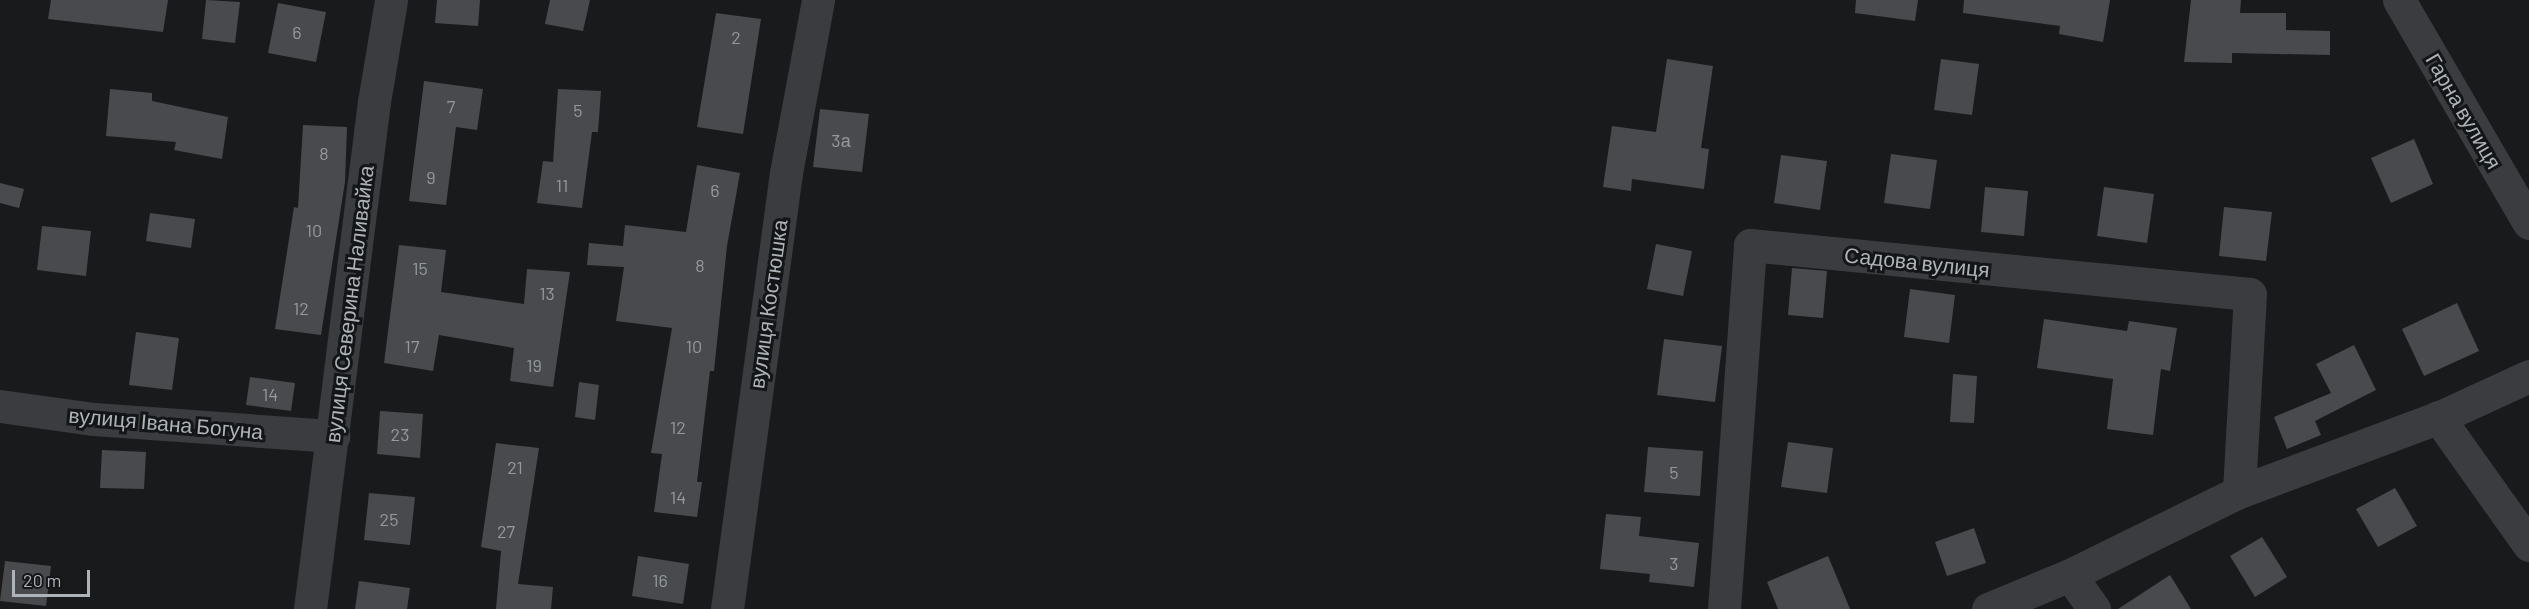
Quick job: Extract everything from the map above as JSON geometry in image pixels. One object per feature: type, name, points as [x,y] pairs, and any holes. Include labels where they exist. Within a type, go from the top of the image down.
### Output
[{"type":"street","name":"вулиця Северина Наливайка","points":[[310,609],[374,102],[392,0]]},
{"type":"street","name":"вулиця Костюшка","points":[[727,609],[786,172],[818,0]]},
{"type":"street","name":"Гарна вулиця","points":[[2399,0],[2529,223]]},
{"type":"street","name":"Садова вулиця","points":[[1724,609],[1750,245],[2250,294],[2239,492]]},
{"type":"street","points":[[1988,609],[2070,575],[2239,492],[2438,417],[2529,376]]},
{"type":"street","name":"вулиця Івана Богуна","points":[[0,406],[94,419],[333,436]]},
{"type":"street","points":[[2438,417],[2529,545]]},
{"type":"street","points":[[2070,575],[2094,609]]},
{"type":"building","points":[[51,0],[168,0],[163,32],[48,19]]},
{"type":"building","points":[[206,0],[240,2],[235,43],[202,39]]},
{"type":"building","points":[[437,0],[480,0],[478,26],[435,23]]},
{"type":"building","points":[[550,0],[590,0],[583,31],[545,24]]},
{"type":"building","points":[[1856,0],[1918,0],[1915,21],[1855,13]]},
{"type":"building","points":[[1964,0],[2110,0],[2103,42],[2059,34],[2060,26],[1963,13]]},
{"type":"building","points":[[2191,0],[2241,0],[2240,13],[2286,13],[2286,30],[2330,31],[2330,55],[2232,53],[2232,63],[2184,62]]},
{"type":"building","points":[[278,3],[326,12],[316,62],[268,53]]},
{"type":"building","points":[[716,13],[761,19],[743,134],[697,127]]},
{"type":"building","points":[[1667,59],[1713,66],[1701,148],[1709,149],[1704,189],[1632,179],[1631,191],[1603,187],[1612,126],[1656,132]]},
{"type":"building","points":[[1941,59],[1979,64],[1972,115],[1934,110]]},
{"type":"building","points":[[424,81],[483,89],[477,130],[456,127],[446,205],[409,201]]},
{"type":"building","points":[[110,89],[152,93],[152,101],[228,117],[222,159],[174,150],[176,142],[106,136]]},
{"type":"building","points":[[558,89],[601,91],[598,132],[592,132],[582,208],[537,203],[543,161],[553,162]]},
{"type":"building","points":[[820,109],[869,114],[862,172],[813,167]]},
{"type":"building","points":[[303,125],[347,127],[345,182],[321,335],[275,329],[294,207],[298,208]]},
{"type":"building","points":[[2414,139],[2433,184],[2391,203],[2371,158]]},
{"type":"building","points":[[1891,154],[1937,160],[1930,209],[1884,203]]},
{"type":"building","points":[[1781,155],[1827,161],[1820,210],[1774,203]]},
{"type":"building","points":[[697,165],[740,173],[727,246],[714,371],[710,371],[697,482],[702,482],[697,517],[654,512],[662,454],[651,453],[672,328],[616,321],[624,267],[587,265],[589,243],[623,246],[625,225],[686,232]]},
{"type":"building","points":[[0,183],[24,189],[19,208],[0,203]]},
{"type":"building","points":[[1985,187],[2028,191],[2024,236],[1981,232]]},
{"type":"building","points":[[2104,187],[2154,194],[2147,243],[2097,236]]},
{"type":"building","points":[[2224,207],[2272,212],[2266,261],[2219,256]]},
{"type":"building","points":[[150,213],[195,219],[191,248],[146,241]]},
{"type":"building","points":[[42,226],[91,231],[86,276],[37,270]]},
{"type":"building","points":[[1656,244],[1692,251],[1683,296],[1647,289]]},
{"type":"building","points":[[399,245],[446,250],[441,292],[524,304],[527,269],[570,272],[553,387],[510,381],[514,348],[439,335],[433,371],[384,363]]},
{"type":"building","points":[[1792,268],[1827,271],[1823,318],[1788,315]]},
{"type":"building","points":[[1910,289],[1955,295],[1949,343],[1904,337]]},
{"type":"building","points":[[2457,303],[2479,351],[2424,376],[2402,329]]},
{"type":"building","points":[[2044,319],[2127,331],[2129,321],[2177,328],[2170,371],[2161,369],[2153,435],[2107,429],[2113,379],[2037,368]]},
{"type":"building","points":[[136,332],[179,338],[172,390],[129,385]]},
{"type":"building","points":[[1664,339],[1722,346],[1715,402],[1657,395]]},
{"type":"building","points":[[2354,345],[2376,390],[2315,421],[2321,435],[2287,449],[2274,417],[2331,393],[2316,364]]},
{"type":"building","points":[[1953,374],[1977,376],[1974,423],[1950,422]]},
{"type":"building","points":[[250,377],[295,383],[291,411],[246,405]]},
{"type":"building","points":[[579,382],[599,385],[595,420],[575,417]]},
{"type":"building","points":[[380,411],[423,414],[420,458],[377,454]]},
{"type":"building","points":[[1788,442],[1833,448],[1827,493],[1781,487]]},
{"type":"building","points":[[496,443],[539,448],[518,584],[553,587],[551,609],[496,609],[501,551],[481,547]]},
{"type":"building","points":[[1648,447],[1703,451],[1700,496],[1644,492]]},
{"type":"building","points":[[102,450],[146,452],[144,489],[100,488]]},
{"type":"building","points":[[2395,488],[2417,526],[2378,547],[2356,509]]},
{"type":"building","points":[[369,493],[415,497],[410,545],[364,540]]},
{"type":"building","points":[[1606,514],[1641,517],[1639,536],[1699,543],[1694,587],[1649,582],[1650,574],[1600,569]]},
{"type":"building","points":[[1974,528],[1986,563],[1947,576],[1935,542]]},
{"type":"building","points":[[2262,537],[2287,577],[2255,597],[2230,556]]},
{"type":"building","points":[[638,556],[689,564],[683,604],[632,596]]},
{"type":"building","points":[[1828,556],[1850,609],[1778,609],[1767,582]]},
{"type":"building","points":[[5,561],[51,566],[46,606],[0,601]]},
{"type":"building","points":[[2170,575],[2191,609],[2118,609]]},
{"type":"building","points":[[359,581],[410,588],[407,609],[355,609]]}]
